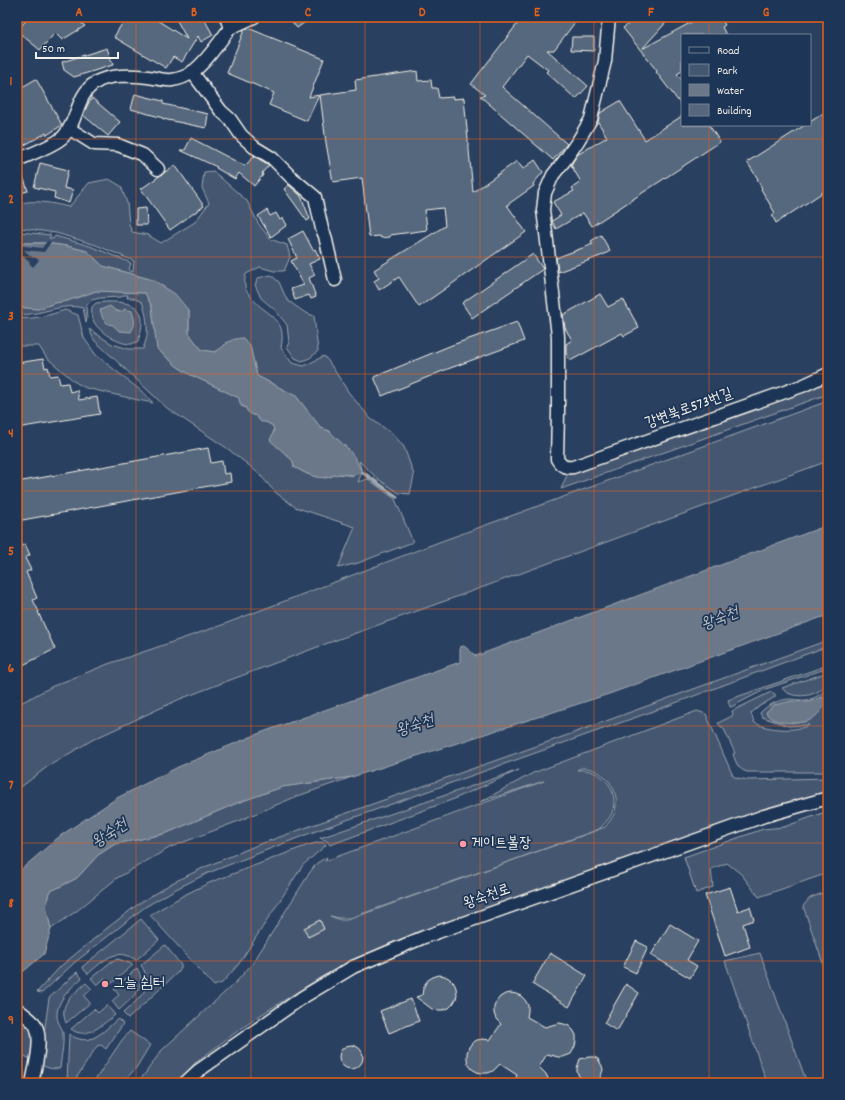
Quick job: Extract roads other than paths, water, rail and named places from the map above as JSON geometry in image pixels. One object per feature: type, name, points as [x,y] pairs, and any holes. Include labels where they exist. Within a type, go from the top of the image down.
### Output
[{"type":"street","points":[[17,160],[53,144],[62,138],[70,129],[78,105],[87,88],[95,82],[105,78],[128,76],[172,80],[192,72],[200,66],[228,23],[254,17]]},
{"type":"street","name":"강변북로573번길","points":[[609,17],[605,61],[591,119],[574,148],[553,175],[545,192],[542,210],[558,336],[557,459],[560,465],[566,468],[573,467],[802,386],[828,374]]},
{"type":"street","points":[[192,72],[241,135],[254,147],[272,158],[315,198],[335,280]]},
{"type":"street","points":[[70,129],[94,144],[118,145],[143,155],[158,169]]},
{"type":"street","name":"왕숙천로","points":[[185,1083],[198,1071],[304,996],[353,967],[424,936],[764,816],[828,798]]},
{"type":"street","points":[[17,1009],[35,1024],[39,1040],[32,1083]]},
{"type":"water","points":[[17,243],[45,243],[87,251],[103,266],[153,280],[175,294],[189,311],[189,333],[202,350],[215,352],[230,341],[243,338],[250,346],[257,376],[296,396],[321,428],[329,431],[348,449],[355,458],[362,472],[353,475],[338,474],[324,478],[310,475],[294,467],[293,461],[270,440],[274,431],[273,426],[266,422],[261,422],[255,415],[252,415],[247,411],[246,408],[240,404],[239,398],[191,375],[178,367],[157,349],[152,307],[145,293],[96,291],[38,309],[17,307]]},
{"type":"water","points":[[110,306],[116,311],[121,312],[125,309],[132,311],[134,317],[134,327],[131,332],[119,331],[103,319],[100,310]]},
{"type":"water","name":"왕숙천","points":[[828,525],[828,615],[609,694],[352,777],[282,787],[237,803],[167,833],[115,844],[98,855],[77,878],[49,892],[46,907],[51,929],[44,954],[17,977],[17,873],[60,836],[117,798],[178,767],[260,733],[460,662],[460,647],[464,646],[476,656]]},
{"type":"water","points":[[822,697],[827,701],[824,707],[810,720],[805,722],[792,723],[779,721],[768,716],[766,712],[774,705],[791,701],[808,702]]},
{"type":"waterway","points":[[362,472],[397,497]]},
{"type":"place","name":"게이트볼장","points":[[463,844]]},
{"type":"place","name":"그늘 쉼터","points":[[105,984]]}]
